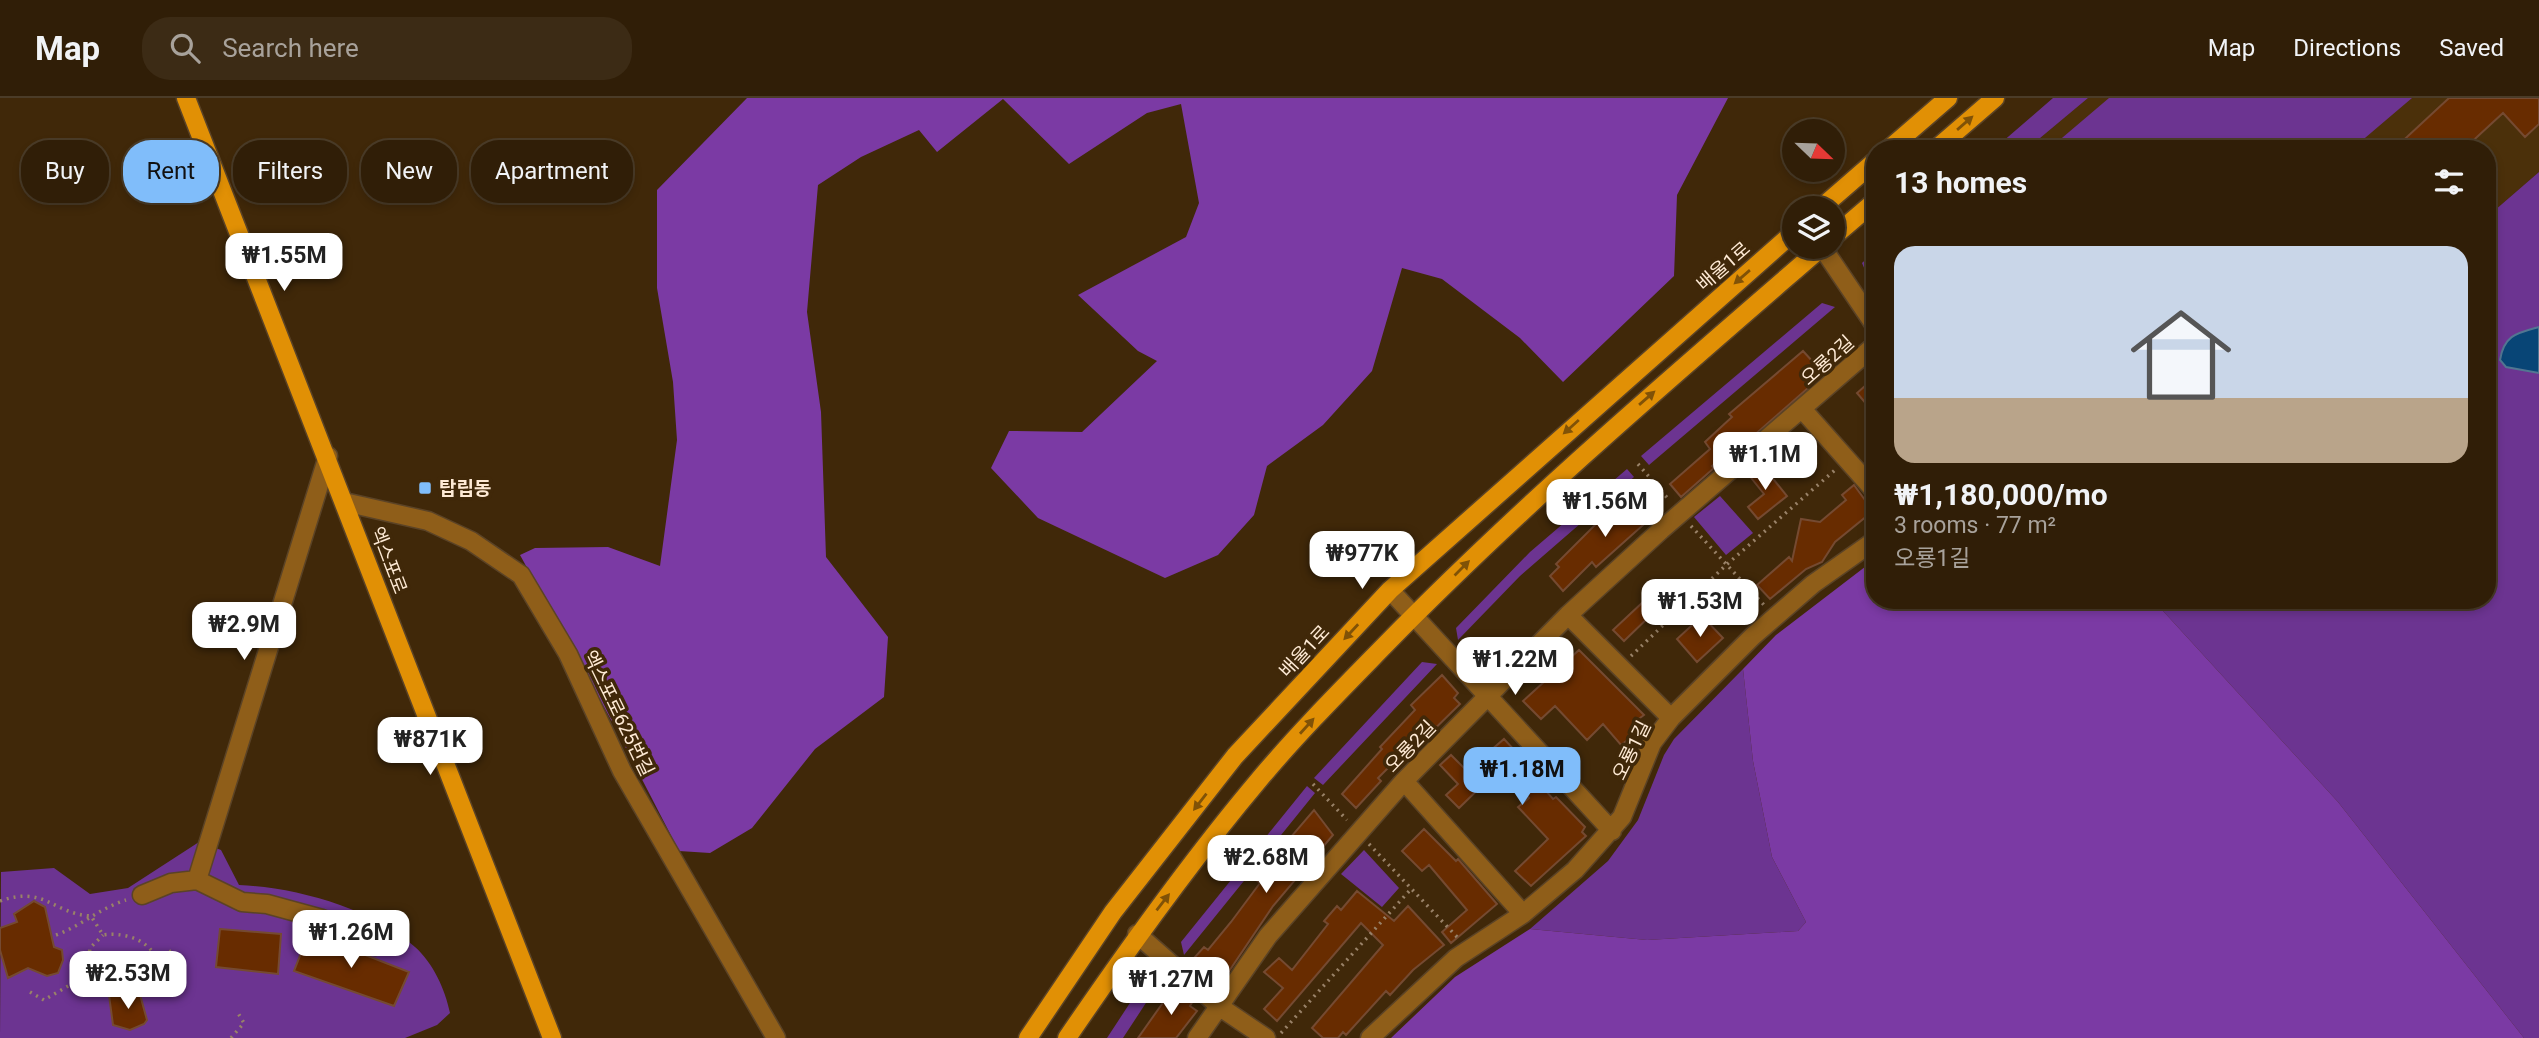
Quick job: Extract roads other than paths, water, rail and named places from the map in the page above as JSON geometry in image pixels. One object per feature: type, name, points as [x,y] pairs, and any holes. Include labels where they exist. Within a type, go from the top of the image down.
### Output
[{"type":"main road","name":"엑스포로","points":[[186,98],[328,456],[552,1038]]},
{"type":"main road","points":[[1899,140],[1948,98]]},
{"type":"main road","points":[[1946,140],[1995,98]]},
{"type":"main road","points":[[1835,196],[1866,169]]},
{"type":"main road","points":[[1845,227],[1866,209]]},
{"type":"main road","name":"배울1로","points":[[1028,1038],[1114,912],[1236,756],[1390,590],[1782,243]]},
{"type":"main road","points":[[1067,1038],[1137,934],[1258,781],[1320,711],[1413,616],[1598,441],[1808,259]]},
{"type":"street","points":[[1830,259],[1866,312]]},
{"type":"street","name":"오룡2길","points":[[1197,1038],[1268,936],[1404,781],[1568,615],[1866,353]]},
{"type":"street","points":[[1803,410],[1866,481]]},
{"type":"street","points":[[197,880],[328,456]]},
{"type":"street","name":"엑스포로625번길","points":[[344,502],[428,521],[471,541],[521,575],[568,654],[622,771],[776,1038]]},
{"type":"street","name":"오룡1길","points":[[1370,1038],[1456,958],[1524,914],[1575,870],[1622,817],[1653,743],[1671,718],[1813,584],[1866,547]]},
{"type":"street","points":[[1390,590],[1612,831]]},
{"type":"street","points":[[1568,615],[1671,718]]},
{"type":"street","points":[[1404,781],[1524,914]]},
{"type":"street","points":[[142,895],[171,883],[197,880],[242,902],[289,909],[322,919],[362,936],[374,946]]},
{"type":"street","points":[[1137,934],[1220,1007],[1266,1038]]},
{"type":"water","points":[[2539,327],[2539,373],[2506,367],[2500,360],[2508,340],[2518,333]]},
{"type":"place","name":"탑립동","points":[[425,488]]}]
